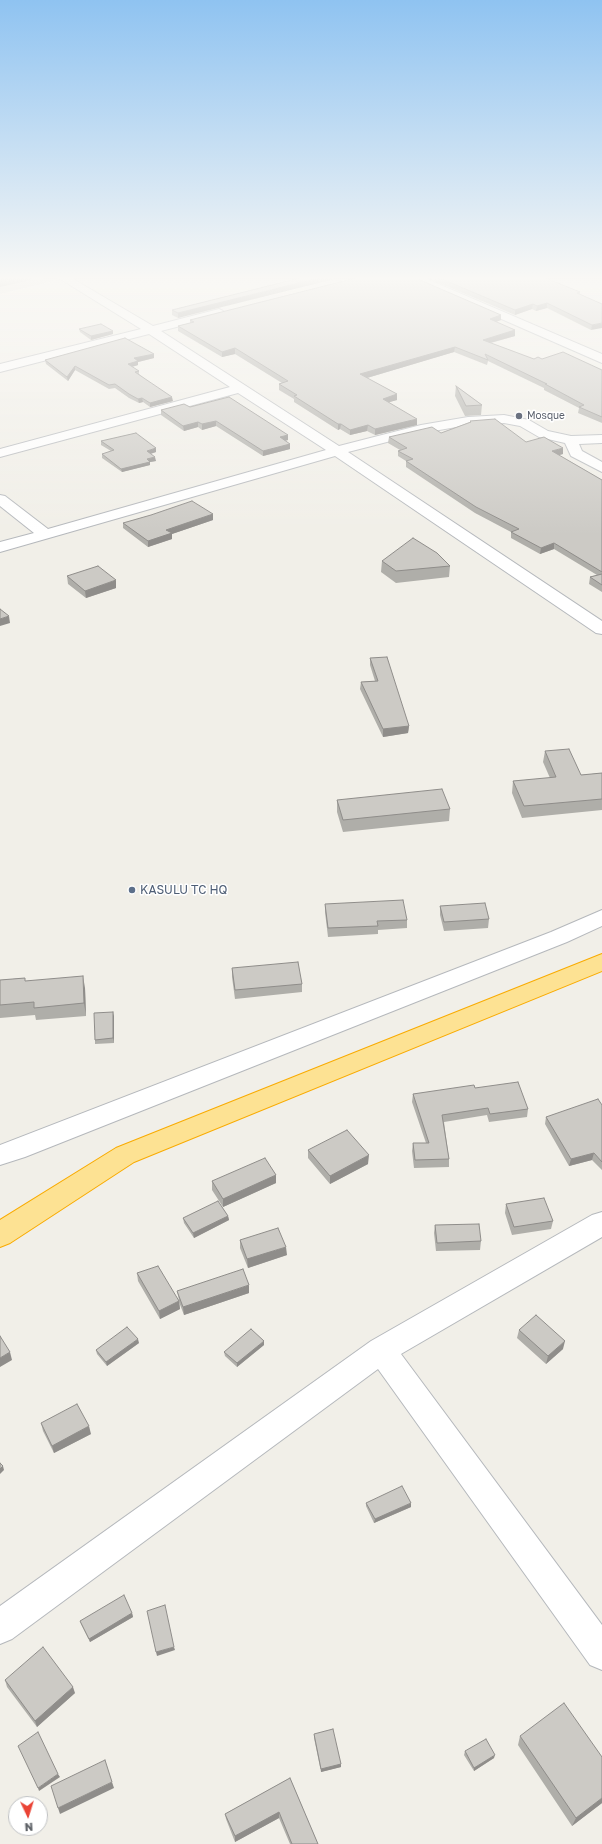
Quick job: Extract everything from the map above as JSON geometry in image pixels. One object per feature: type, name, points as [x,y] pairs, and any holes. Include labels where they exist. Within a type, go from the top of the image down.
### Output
[{"type":"highway","points":[[0,1235],[125,1155],[602,962]]},
{"type":"street","points":[[0,368],[20,363]]},
{"type":"street","points":[[202,363],[337,451],[602,629]]},
{"type":"street","points":[[0,453],[240,388]]},
{"type":"street","points":[[0,548],[337,451],[421,429],[468,421],[504,420],[524,424],[544,434],[571,440],[602,439]]},
{"type":"street","points":[[571,440],[576,453],[602,468]]},
{"type":"street","points":[[0,499],[45,534]]},
{"type":"street","points":[[0,1155],[559,937],[602,917]]},
{"type":"street","points":[[0,1627],[381,1350],[602,1223]]},
{"type":"street","points":[[381,1350],[602,1653]]},
{"type":"building","points":[[49,363],[131,363],[128,364],[139,371],[135,372],[172,397],[150,403],[142,398],[138,399],[115,384],[109,385],[75,366],[67,377]]},
{"type":"building","points":[[259,363],[399,363],[360,374],[397,394],[383,399],[417,419],[375,429],[368,425],[350,430],[294,396],[297,395],[279,384],[288,381]]},
{"type":"building","points":[[504,363],[587,363],[602,370],[602,417],[579,407],[584,405],[545,384],[547,384]]},
{"type":"building","points":[[456,386],[482,405],[466,406]]},
{"type":"building","points":[[229,397],[288,435],[280,437],[290,444],[263,451],[216,421],[202,424],[198,422],[183,426],[161,410],[184,404],[190,407]]},
{"type":"building","points":[[495,419],[526,442],[544,437],[563,448],[552,451],[602,480],[602,572],[554,543],[541,548],[511,532],[519,529],[476,507],[406,461],[413,459],[398,451],[407,448],[389,437],[432,427],[441,433],[471,422],[470,421]]},
{"type":"building","points":[[136,433],[156,448],[147,451],[155,457],[147,459],[150,462],[121,469],[102,454],[114,450],[101,441]]},
{"type":"building","points":[[192,501],[213,514],[166,530],[172,533],[148,541],[123,523],[151,515]]},
{"type":"building","points":[[413,538],[437,553],[450,566],[396,571],[382,561]]},
{"type":"building","points":[[98,566],[116,580],[85,591],[67,576]]},
{"type":"building","points":[[602,574],[602,585],[590,577]]},
{"type":"building","points":[[0,609],[9,616],[0,619]]},
{"type":"building","points":[[387,657],[409,726],[383,729],[361,682],[378,681],[370,658]]},
{"type":"building","points":[[569,749],[581,775],[602,773],[602,799],[524,806],[513,781],[556,777],[545,751]]},
{"type":"building","points":[[442,789],[450,809],[343,820],[337,800]]},
{"type":"building","points":[[403,900],[407,920],[377,921],[378,926],[328,928],[325,904]]},
{"type":"building","points":[[485,903],[489,919],[444,922],[440,906]]},
{"type":"building","points":[[298,962],[302,984],[235,990],[232,968]]},
{"type":"building","points":[[83,976],[84,1003],[34,1008],[34,1002],[0,1005],[0,980],[25,978],[25,981]]},
{"type":"building","points":[[113,1012],[113,1038],[95,1040],[94,1013]]},
{"type":"building","points":[[518,1082],[528,1109],[490,1114],[488,1108],[442,1115],[449,1159],[415,1160],[413,1143],[429,1143],[413,1094],[474,1085],[475,1088]]},
{"type":"building","points":[[598,1099],[602,1105],[602,1162],[594,1153],[571,1159],[546,1117]]},
{"type":"building","points":[[347,1130],[369,1155],[330,1176],[308,1150]]},
{"type":"building","points":[[265,1158],[276,1175],[223,1199],[212,1181]]},
{"type":"building","points":[[544,1198],[553,1221],[514,1227],[506,1204]]},
{"type":"building","points":[[218,1201],[228,1216],[193,1233],[183,1218]]},
{"type":"building","points":[[479,1224],[481,1241],[437,1243],[435,1225]]},
{"type":"building","points":[[278,1228],[286,1247],[247,1259],[240,1240]]},
{"type":"building","points":[[158,1266],[179,1301],[159,1311],[137,1273]]},
{"type":"building","points":[[243,1269],[249,1285],[183,1307],[177,1291]]},
{"type":"building","points":[[536,1315],[565,1341],[548,1356],[519,1330]]},
{"type":"building","points":[[127,1327],[138,1339],[106,1362],[96,1350]]},
{"type":"building","points":[[251,1329],[264,1341],[237,1363],[224,1352]]},
{"type":"building","points":[[0,1336],[10,1352],[0,1358]]},
{"type":"building","points":[[77,1404],[89,1426],[52,1446],[41,1423]]},
{"type":"building","points":[[402,1486],[411,1503],[375,1519],[366,1503]]},
{"type":"building","points":[[124,1595],[132,1613],[89,1639],[80,1621]]},
{"type":"building","points":[[165,1605],[174,1647],[156,1652],[147,1611]]},
{"type":"building","points":[[43,1647],[73,1687],[35,1721],[5,1680]]},
{"type":"building","points":[[564,1703],[602,1757],[602,1798],[576,1818],[520,1736]]},
{"type":"building","points":[[333,1729],[341,1764],[321,1769],[314,1734]]},
{"type":"building","points":[[38,1732],[58,1774],[38,1788],[18,1746]]},
{"type":"building","points":[[486,1739],[495,1755],[474,1768],[465,1751]]},
{"type":"building","points":[[105,1760],[112,1782],[58,1808],[51,1786]]},
{"type":"building","points":[[290,1778],[318,1844],[292,1844],[279,1812],[235,1836],[225,1814]]},
{"type":"place","name":"Mosque","points":[[519,416]]},
{"type":"place","name":"KASULU TC HQ","points":[[132,890]]}]
